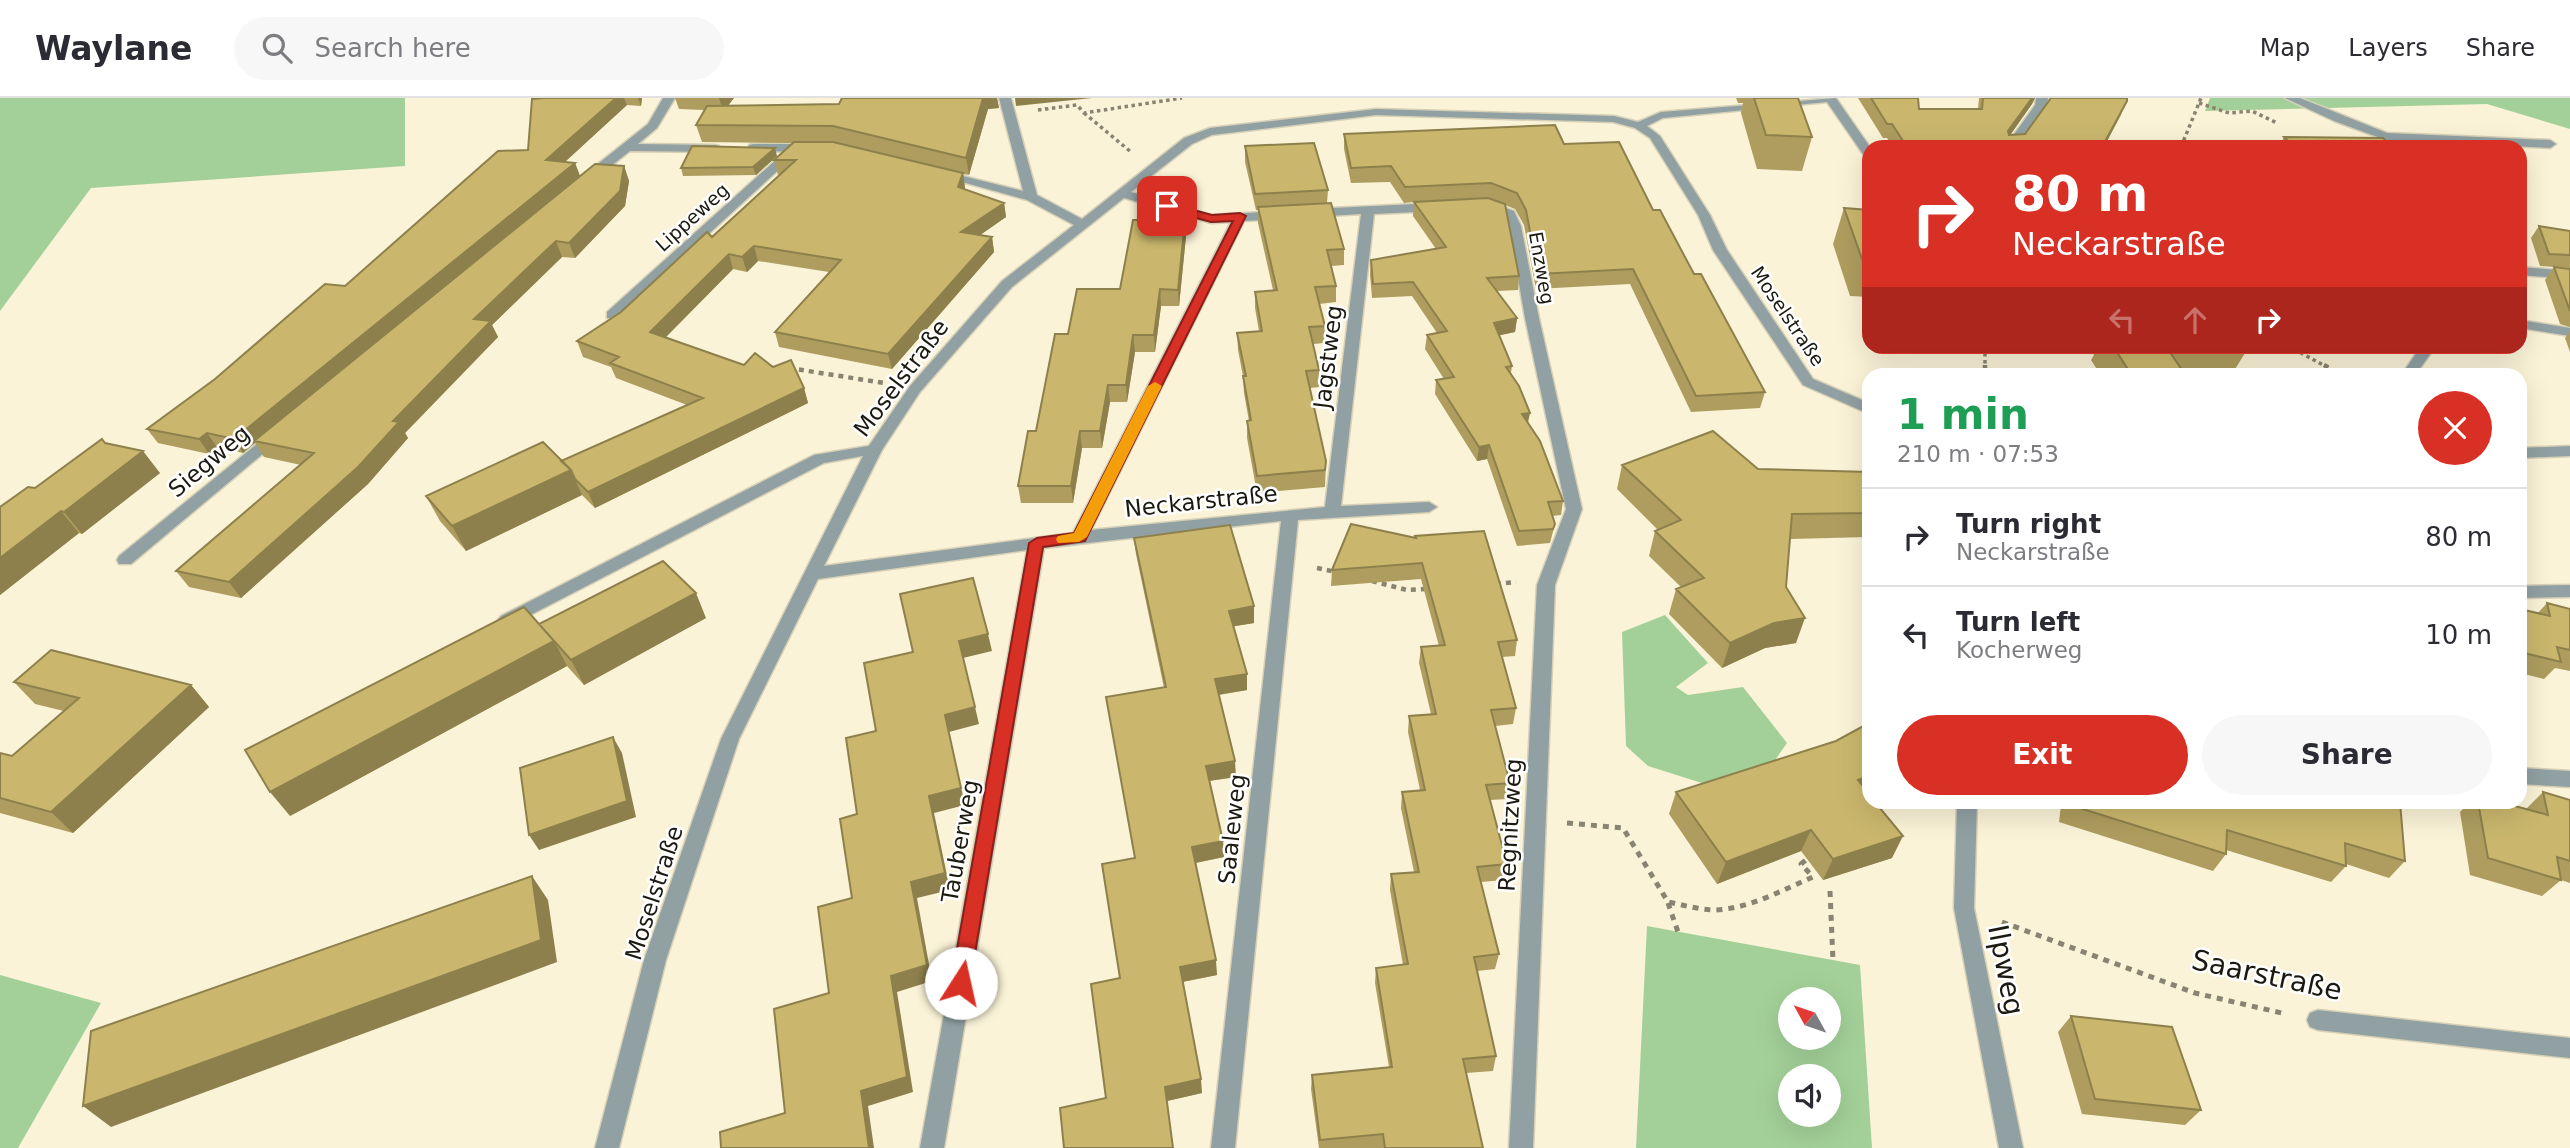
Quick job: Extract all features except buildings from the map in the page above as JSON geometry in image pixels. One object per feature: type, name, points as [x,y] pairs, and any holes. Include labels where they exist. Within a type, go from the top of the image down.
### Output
[{"type":"street","points":[[579,186],[653,126],[669,98]]},
{"type":"street","points":[[1005,98],[1031,197]]},
{"type":"street","points":[[1639,126],[1661,115],[1830,98],[1862,144]]},
{"type":"street","points":[[2016,140],[2042,105],[2042,98]]},
{"type":"street","points":[[2291,98],[2386,136],[2468,140]]},
{"type":"street","name":"Moselstraße","points":[[607,1148],[655,960],[730,739],[874,450],[915,389],[1007,284],[1188,141],[1210,132],[1376,112],[1614,120],[1639,126],[1654,136],[1704,215],[1720,250],[1808,382],[1862,406]]},
{"type":"street","points":[[2527,143],[2550,144]]},
{"type":"street","points":[[628,147],[824,149]]},
{"type":"street","name":"Lippeweg","points":[[612,315],[797,148]]},
{"type":"street","points":[[924,171],[1031,197],[1082,224]]},
{"type":"street","points":[[1123,194],[1211,219],[1448,207]]},
{"type":"street","name":"Enzweg","points":[[1475,206],[1489,205],[1510,214],[1515,226],[1532,318],[1574,509]]},
{"type":"street","name":"Jagstweg","points":[[1333,509],[1368,211]]},
{"type":"street","points":[[1079,537],[1240,216]]},
{"type":"street","points":[[2527,272],[2570,275]]},
{"type":"street","points":[[2527,325],[2570,331]]},
{"type":"street","name":"Siegweg","points":[[125,560],[287,426]]},
{"type":"street","points":[[494,627],[820,459],[874,450]]},
{"type":"street","points":[[2527,453],[2570,451]]},
{"type":"street","name":"Neckarstraße","points":[[811,575],[1079,537],[1333,509],[1429,507]]},
{"type":"street","name":"Regnitzweg","points":[[1521,1148],[1548,580],[1574,509]]},
{"type":"street","name":"Saaleweg","points":[[1223,1148],[1290,515]]},
{"type":"street","name":"Tauberweg","points":[[932,1148],[1037,543]]},
{"type":"street","points":[[2527,592],[2570,591]]},
{"type":"street","points":[[2527,776],[2570,779]]},
{"type":"street","name":"Ilpweg","points":[[1967,809],[1964,908],[2011,1148]]},
{"type":"street","name":"Saarstraße","points":[[2318,1020],[2570,1048]]},
{"type":"path","points":[[1084,113],[1182,98]]},
{"type":"path","points":[[2184,140],[2201,98]]},
{"type":"path","points":[[1009,113],[1077,105],[1153,170]]},
{"type":"path","points":[[2303,354],[2329,368]]},
{"type":"path","points":[[780,372],[792,366],[915,389]]},
{"type":"path","points":[[1285,559],[1339,573]]},
{"type":"path","points":[[1366,580],[1407,590],[1433,588]]},
{"type":"path","points":[[1484,585],[1548,580]]},
{"type":"path","points":[[1535,820],[1623,828],[1668,902],[1678,932]]},
{"type":"path","points":[[1668,902],[1722,909],[1762,898],[1813,877],[1801,864],[1807,859]]},
{"type":"path","points":[[1830,891],[1833,961]]},
{"type":"path","name":"Saarstraße","points":[[1964,908],[2195,993],[2318,1020]]},
{"type":"green space","points":[[0,98],[405,98],[405,166],[91,188],[0,311]]},
{"type":"green space","points":[[2210,98],[2570,98],[2570,129],[2487,104],[2205,111]]},
{"type":"green space","points":[[1665,615],[1708,663],[1676,687],[1688,695],[1743,687],[1787,743],[1770,767],[1705,784],[1648,766],[1626,746],[1622,632]]},
{"type":"green space","points":[[1647,926],[1860,965],[1872,1148],[1636,1148]]},
{"type":"green space","points":[[0,975],[101,1003],[18,1148],[0,1148]]},
{"type":"slow traffic","points":[[1064,539],[1079,537],[1155,386]]},
{"type":"route","points":[[961,983],[1037,543],[1079,537],[1240,216],[1211,219],[1167,206]]}]
